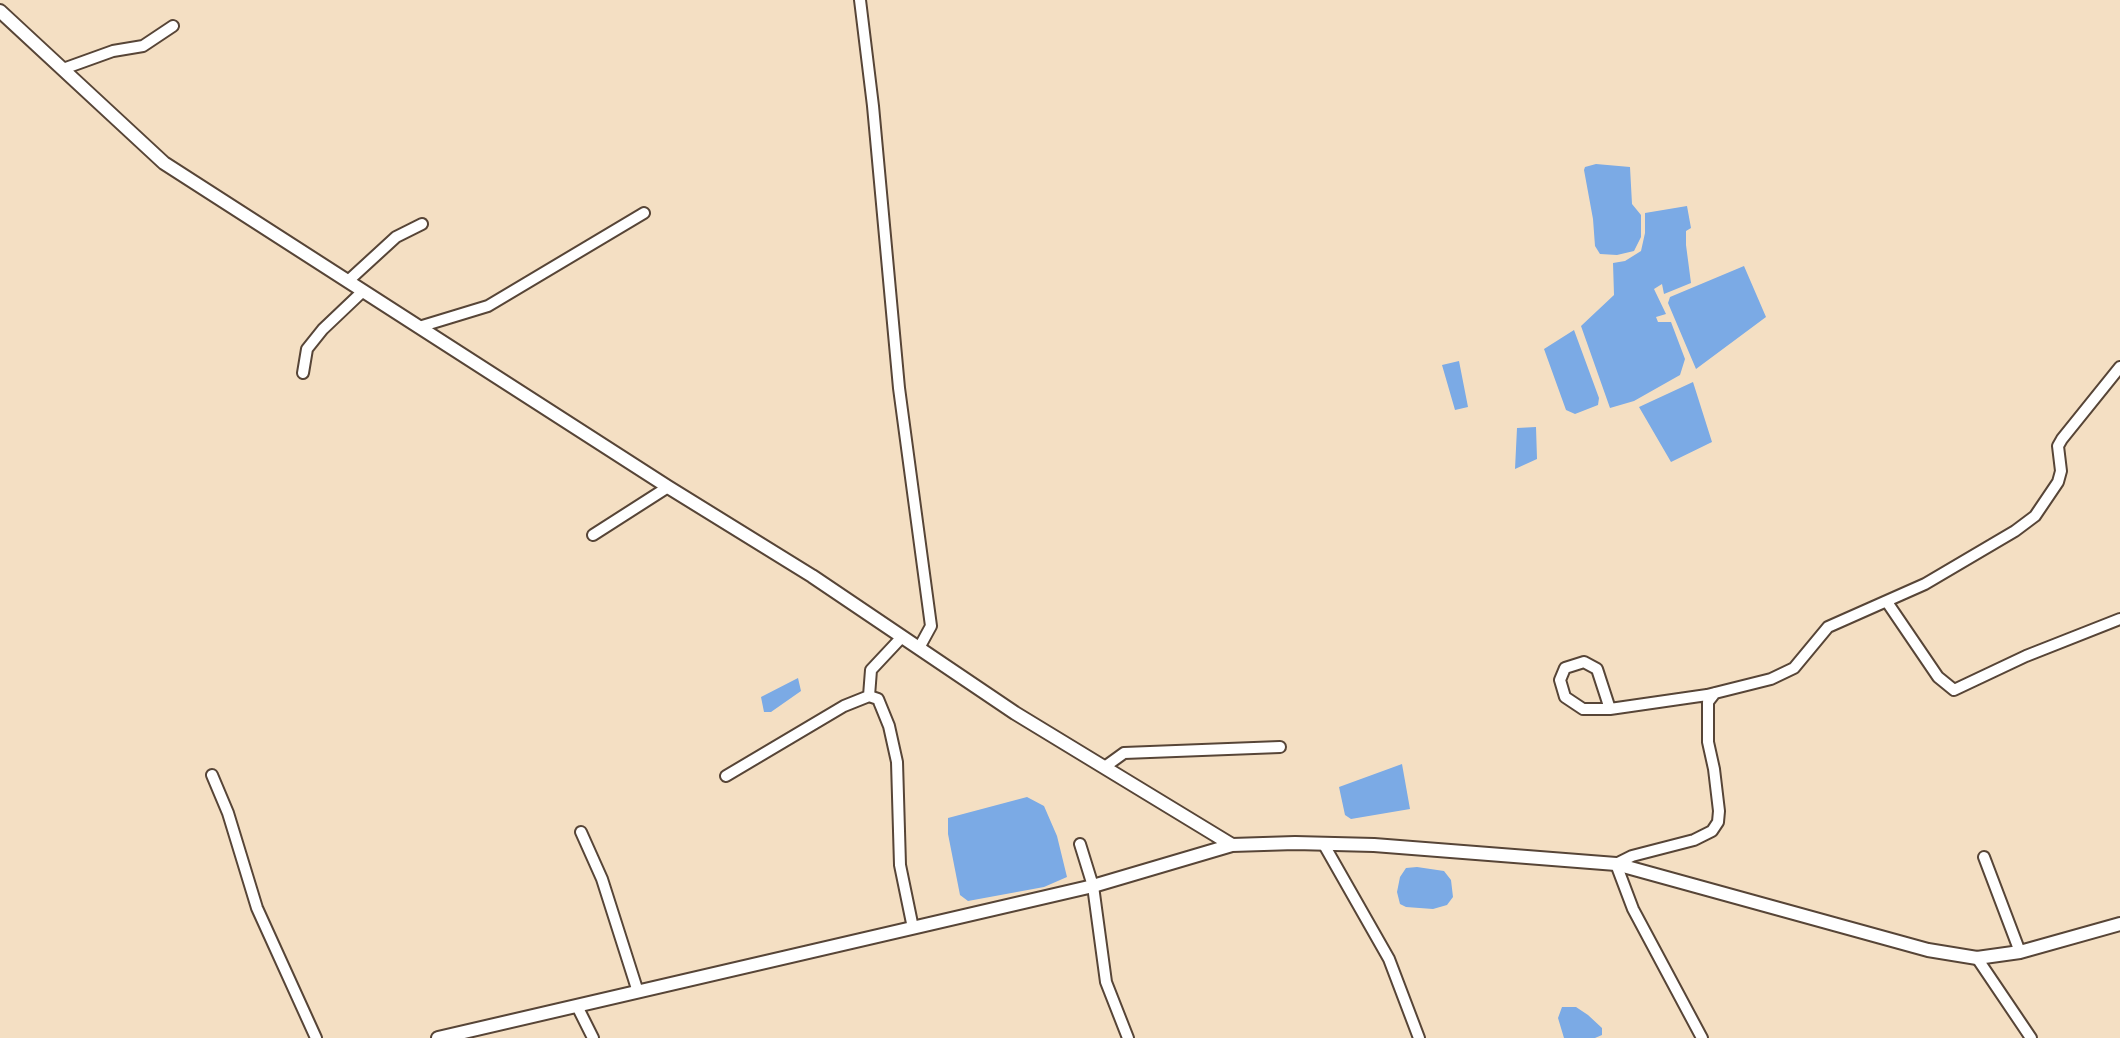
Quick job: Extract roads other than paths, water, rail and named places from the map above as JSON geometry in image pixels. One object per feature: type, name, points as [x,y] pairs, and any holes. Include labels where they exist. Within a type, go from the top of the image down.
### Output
[{"type":"main road","points":[[0,11],[164,163],[812,576],[1015,713],[1232,845]]},
{"type":"main road","points":[[438,1038],[1093,886],[1232,845],[1323,843],[1616,864],[1928,950],[1977,958],[2020,952],[2120,924]]},
{"type":"street","points":[[860,0],[899,388],[931,626],[919,648]]},
{"type":"street","points":[[63,69],[113,51],[143,46],[173,26]]},
{"type":"street","points":[[419,327],[488,306],[644,213]]},
{"type":"street","points":[[348,281],[396,237],[422,224]]},
{"type":"street","points":[[303,373],[307,349],[363,291]]},
{"type":"street","points":[[1610,709],[1597,669],[1584,662],[1565,668],[1560,680],[1565,697],[1583,709],[1610,709],[1715,693],[1771,679],[1794,668],[1828,627],[1949,571],[2015,531],[2035,516],[2058,482],[2061,471],[2058,446],[2120,367]]},
{"type":"street","points":[[593,535],[668,487]]},
{"type":"street","points":[[1887,602],[1938,677],[1954,690],[2026,656],[2120,619]]},
{"type":"street","points":[[869,696],[871,670],[901,638]]},
{"type":"street","points":[[1702,1038],[1633,909],[1616,864],[1632,856],[1694,840],[1712,831],[1718,822],[1718,797],[1708,742],[1708,702],[1715,693]]},
{"type":"street","points":[[726,776],[844,706],[869,696],[878,699],[889,726],[897,762],[900,865],[913,928]]},
{"type":"street","points":[[1106,766],[1124,753],[1280,747]]},
{"type":"street","points":[[212,775],[228,813],[257,908],[316,1038]]},
{"type":"street","points":[[581,832],[602,879],[638,992]]},
{"type":"street","points":[[1323,843],[1389,959],[1419,1038]]},
{"type":"street","points":[[1080,844],[1093,886],[1106,982],[1128,1038]]},
{"type":"street","points":[[1984,857],[2020,952]]},
{"type":"street","points":[[1977,958],[2031,1038]]},
{"type":"street","points":[[577,1006],[593,1038]]},
{"type":"water","points":[[1596,164],[1630,167],[1632,204],[1641,215],[1641,237],[1634,251],[1617,255],[1600,254],[1595,246],[1584,170]]},
{"type":"water","points":[[1687,206],[1691,228],[1686,231],[1686,245],[1691,283],[1664,294],[1662,284],[1654,289],[1666,314],[1656,317],[1658,322],[1671,322],[1685,359],[1680,375],[1634,401],[1610,408],[1581,326],[1614,295],[1613,263],[1625,261],[1641,251],[1645,213]]},
{"type":"water","points":[[1744,266],[1766,317],[1696,369],[1668,303],[1670,297]]},
{"type":"water","points":[[1574,330],[1599,398],[1598,405],[1575,414],[1566,410],[1544,349]]},
{"type":"water","points":[[1459,361],[1468,407],[1455,410],[1442,365]]},
{"type":"water","points":[[1693,382],[1712,442],[1671,462],[1639,407]]},
{"type":"water","points":[[1536,427],[1537,459],[1515,469],[1517,428]]},
{"type":"water","points":[[798,678],[801,691],[771,712],[764,712],[761,697]]},
{"type":"water","points":[[1402,764],[1410,809],[1351,819],[1345,815],[1339,787]]},
{"type":"water","points":[[1027,797],[1044,806],[1057,836],[1067,877],[1044,887],[968,901],[960,895],[948,834],[948,818]]},
{"type":"water","points":[[1406,868],[1444,871],[1451,880],[1453,897],[1447,905],[1433,909],[1400,904],[1397,892],[1400,877]]},
{"type":"water","points":[[1562,1007],[1576,1007],[1588,1015],[1602,1028],[1602,1035],[1595,1038],[1564,1038],[1558,1018]]}]
